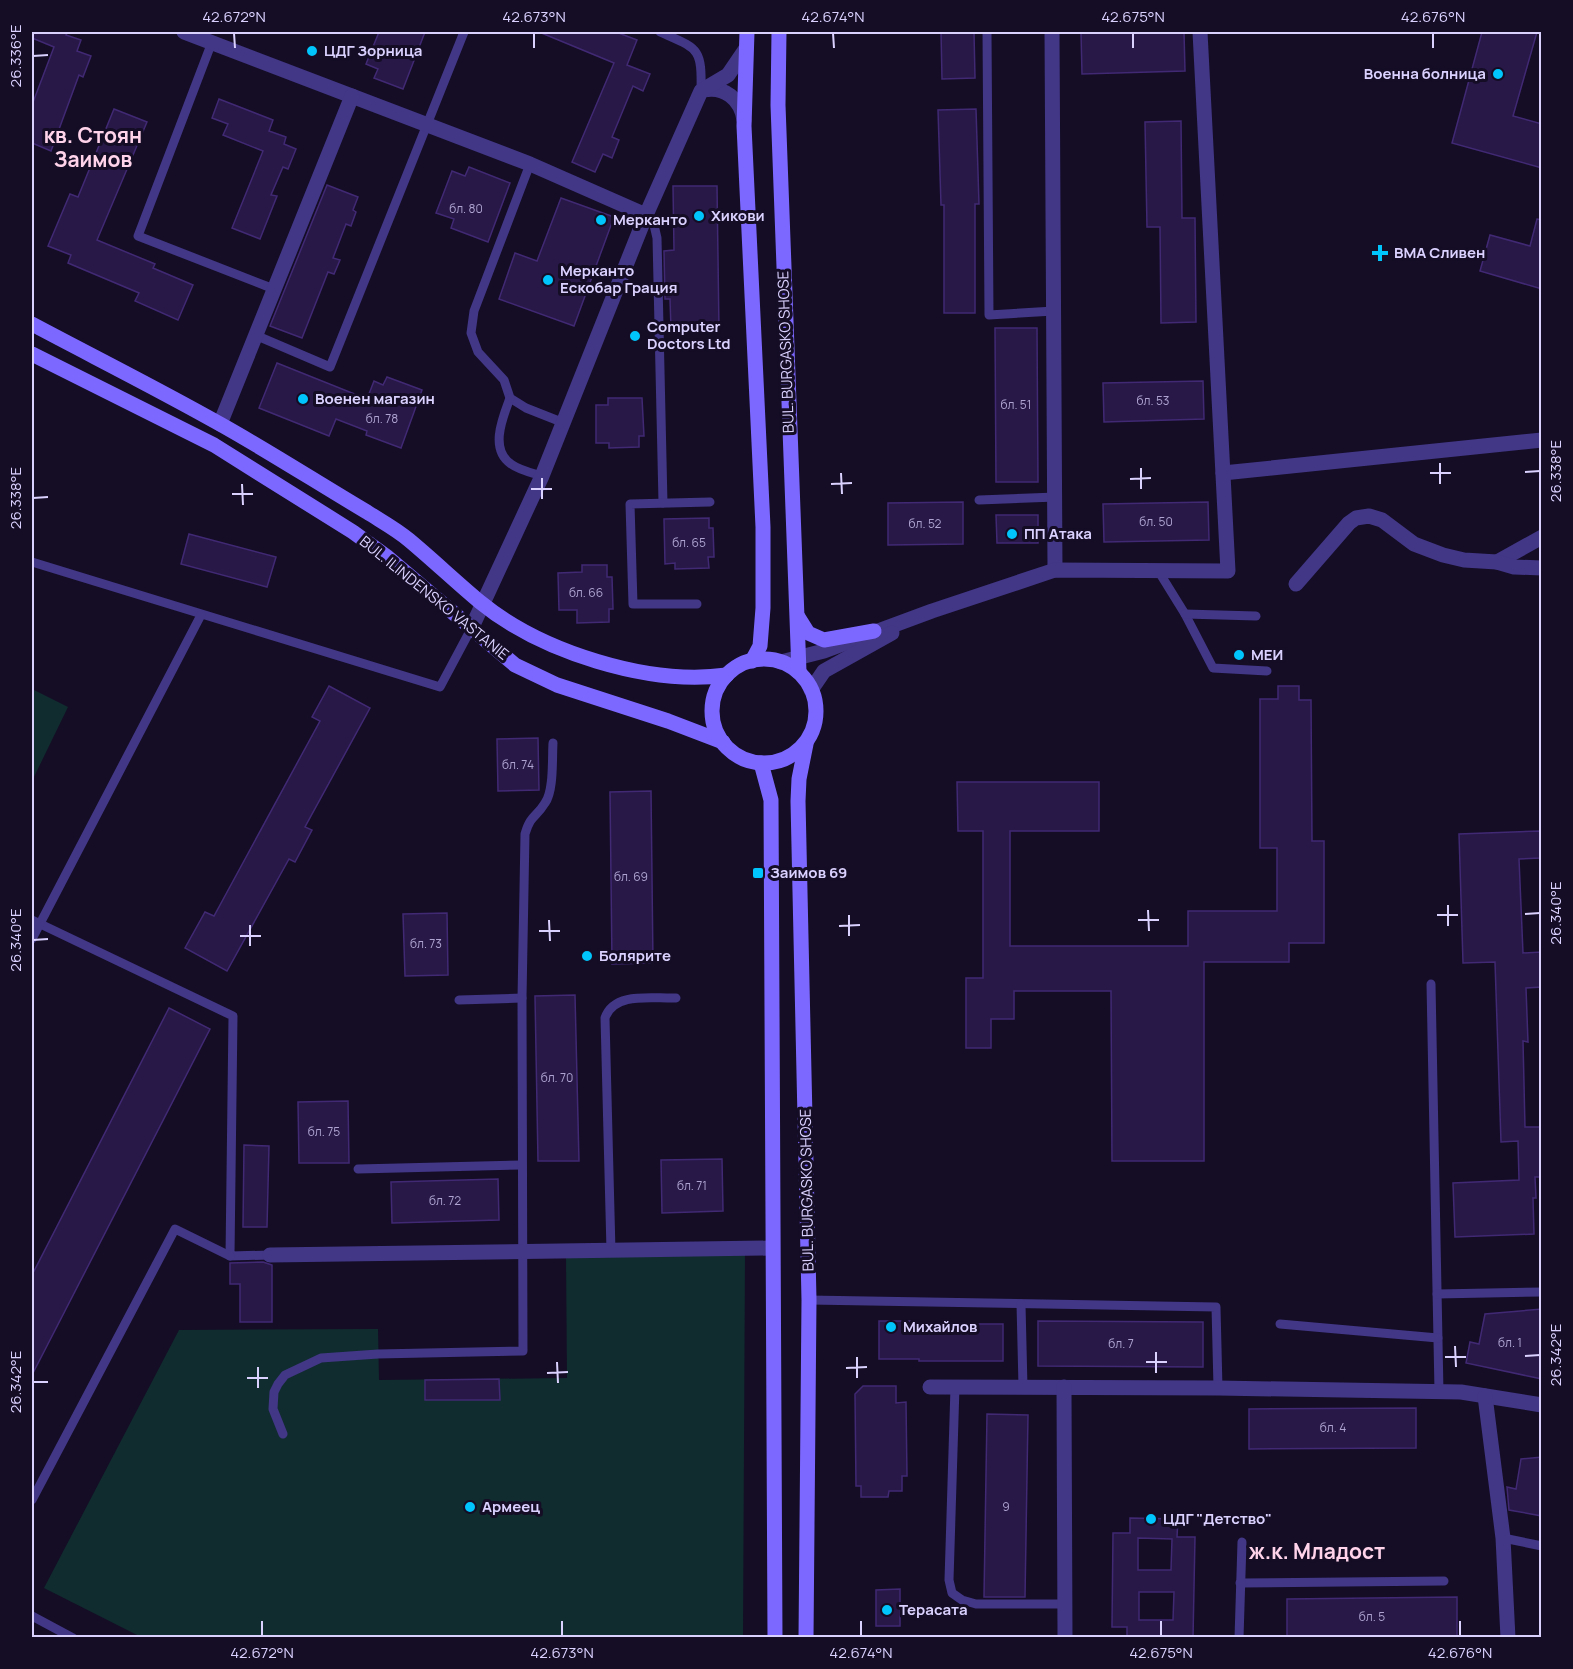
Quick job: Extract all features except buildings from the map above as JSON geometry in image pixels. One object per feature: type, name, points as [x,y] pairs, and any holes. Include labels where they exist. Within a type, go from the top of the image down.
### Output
[{"type":"main road","name":"BUL. BURGASKO SHOSE","points":[[747,32],[744,126],[763,527],[763,608],[760,646],[752,661]]},
{"type":"main road","name":"BUL. BURGASKO SHOSE","points":[[779,32],[778,115],[799,664]]},
{"type":"main road","name":"BUL. ILINDENSKO VASTANIE","points":[[32,324],[220,424],[407,538],[482,604],[533,636],[557,648],[637,672],[709,678],[727,675]]},
{"type":"main road","name":"BUL. ILINDENSKO VASTANIE","points":[[32,354],[214,446],[353,532],[386,556],[515,664],[557,685],[668,721],[723,742]]},
{"type":"main road","points":[[798,617],[808,633],[824,639],[874,631]]},
{"type":"main road","points":[[781,662],[766,659],[739,666],[727,675],[717,690],[712,709],[715,729],[733,753],[742,758],[761,763],[778,761],[793,754],[806,744],[816,718],[815,704],[799,664]]},
{"type":"main road","name":"BUL. BURGASKO SHOSE","points":[[806,744],[799,779],[798,801],[808,1300],[806,1638]]},
{"type":"main road","points":[[761,763],[771,800],[775,1638]]},
{"type":"street","points":[[184,32],[530,164],[646,215]]},
{"type":"street","points":[[1052,32],[1055,570]]},
{"type":"street","points":[[781,662],[799,664],[824,651],[874,631],[1055,570],[1228,572],[1200,32]]},
{"type":"street","points":[[472,627],[542,476],[646,215],[701,91],[728,75],[745,50]]},
{"type":"street","points":[[701,91],[720,90],[729,94],[741,108],[744,126]]},
{"type":"street","points":[[220,424],[352,96]]},
{"type":"street","points":[[1223,473],[1542,440]]},
{"type":"street","points":[[1296,584],[1348,523],[1356,518],[1369,516],[1382,520],[1414,544],[1443,555],[1464,560],[1497,562],[1514,567],[1542,568]]},
{"type":"street","points":[[1497,562],[1542,537]]},
{"type":"street","points":[[811,690],[824,671],[932,611]]},
{"type":"street","points":[[270,1255],[772,1248]]},
{"type":"street","points":[[930,1387],[1461,1392],[1542,1405]]},
{"type":"street","points":[[1064,1388],[1065,1638]]},
{"type":"street","points":[[1485,1396],[1503,1538],[1508,1638]]},
{"type":"lane","points":[[255,335],[330,367],[464,32]]},
{"type":"lane","points":[[660,32],[688,44],[698,53],[701,63],[701,91]]},
{"type":"lane","points":[[987,32],[989,315],[1054,311]]},
{"type":"lane","points":[[212,42],[138,236],[274,289]]},
{"type":"lane","points":[[530,164],[474,311],[471,333],[478,352],[504,380],[510,398],[501,424],[499,439],[502,455],[511,464],[542,476]]},
{"type":"lane","points":[[646,215],[654,225],[657,237],[663,503]]},
{"type":"lane","points":[[510,398],[526,408],[564,423]]},
{"type":"lane","points":[[978,500],[1056,497]]},
{"type":"lane","points":[[697,604],[633,604],[630,504],[711,502]]},
{"type":"lane","points":[[32,562],[440,687],[472,627]]},
{"type":"lane","points":[[1160,572],[1213,668],[1267,671]]},
{"type":"lane","points":[[1185,614],[1256,616]]},
{"type":"lane","points":[[32,939],[35,922],[201,615]]},
{"type":"lane","points":[[284,1434],[273,1408],[274,1392],[285,1375],[321,1358],[378,1354],[522,1351],[521,1165],[525,834],[529,821],[545,804],[549,795],[553,743]]},
{"type":"lane","points":[[35,922],[233,1016],[230,1256]]},
{"type":"lane","points":[[1431,984],[1438,1392]]},
{"type":"lane","points":[[459,1000],[522,998]]},
{"type":"lane","points":[[611,1251],[605,1018],[610,1006],[622,1000],[676,998]]},
{"type":"lane","points":[[358,1169],[521,1165]]},
{"type":"lane","points":[[32,1500],[175,1229],[230,1256],[270,1255]]},
{"type":"lane","points":[[1437,1294],[1542,1293]]},
{"type":"lane","points":[[808,1300],[1216,1307],[1218,1388]]},
{"type":"lane","points":[[1021,1304],[1023,1387]]},
{"type":"lane","points":[[1280,1324],[1438,1338]]},
{"type":"lane","points":[[955,1387],[950,1580],[952,1593],[962,1600],[976,1604],[1065,1604]]},
{"type":"lane","points":[[1503,1538],[1542,1546]]},
{"type":"lane","points":[[1239,1638],[1242,1542]]},
{"type":"lane","points":[[1240,1583],[1444,1581]]},
{"type":"lane","points":[[32,1616],[73,1638]]},
{"type":"green space","points":[[32,689],[68,707],[32,781]]},
{"type":"green space","points":[[745,1254],[743,1637],[141,1637],[44,1588],[179,1330],[378,1329],[379,1380],[567,1378],[566,1257]]},
{"type":"place","name":"ЦДГ Зорница","points":[[312,51]]},
{"type":"place","name":"Военна болница","points":[[1498,74]]},
{"type":"place","name":"Хикови","points":[[699,216]]},
{"type":"place","name":"Мерканто","points":[[601,220]]},
{"type":"place","name":"ВМА Сливен","points":[[1380,253]]},
{"type":"place","name":"Мерканто Ескобар Грация","points":[[548,280]]},
{"type":"place","name":"Computer Doctors Ltd","points":[[635,336]]},
{"type":"place","name":"Военен магазин","points":[[303,399]]},
{"type":"place","name":"ПП Атака","points":[[1012,534]]},
{"type":"place","name":"МЕИ","points":[[1239,655]]},
{"type":"place","name":"Заимов 69","points":[[758,873]]},
{"type":"place","name":"Болярите","points":[[587,956]]},
{"type":"place","name":"Михайлов","points":[[891,1327]]},
{"type":"place","name":"Армеец","points":[[470,1507]]},
{"type":"place","name":"ЦДГ \"Детство\"","points":[[1151,1519]]},
{"type":"place","name":"Терасата","points":[[887,1610]]},
{"type":"district","name":"кв. Стоян Заимов","points":[[93,148]]},
{"type":"district","name":"ж.к. Младост","points":[[1317,1552]]}]
